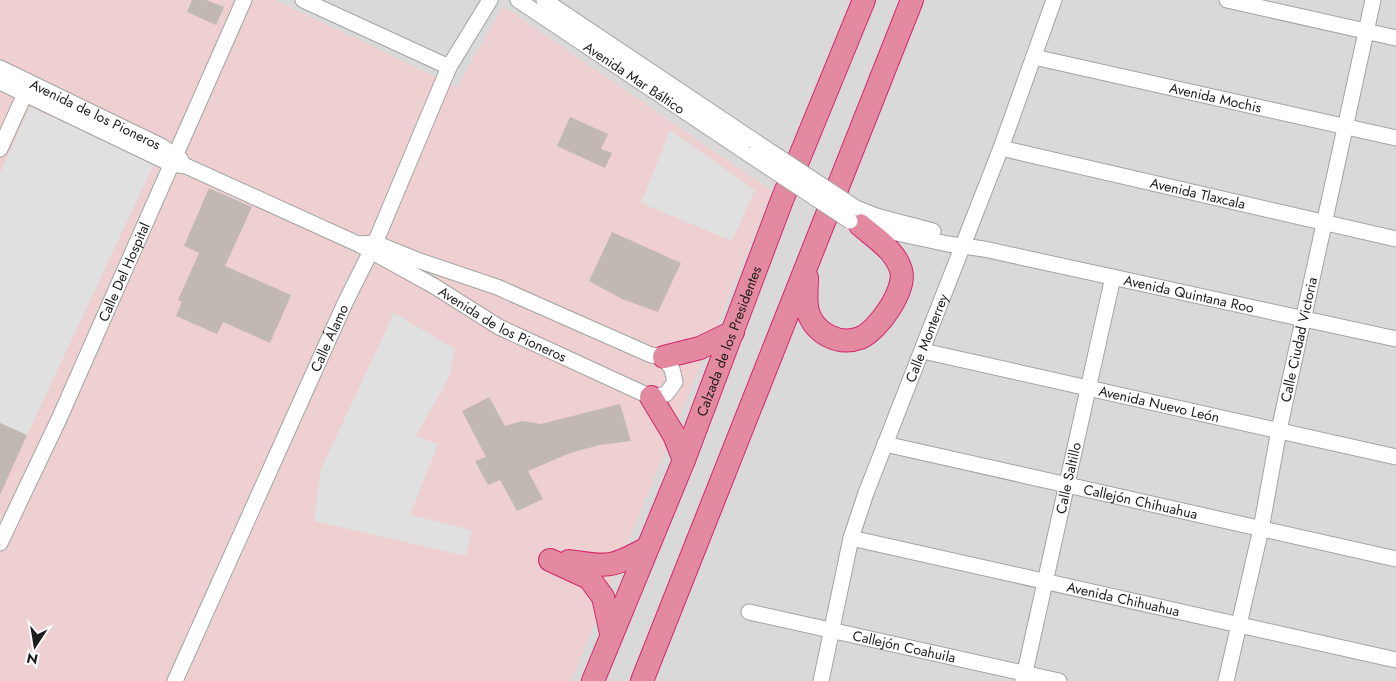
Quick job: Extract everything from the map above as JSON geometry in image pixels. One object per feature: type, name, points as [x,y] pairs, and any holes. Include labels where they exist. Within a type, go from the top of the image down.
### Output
[{"type":"highway","name":"Calzada de los Presidentes","points":[[593,681],[646,548],[684,460],[782,200],[864,0]]},
{"type":"highway","points":[[642,681],[912,0]]},
{"type":"highway","points":[[808,264],[806,298],[808,312],[815,326],[823,334],[836,339],[849,340],[860,338],[869,332],[883,318],[894,300],[901,282],[902,271],[891,252],[855,218]]},
{"type":"highway","points":[[664,357],[700,348],[733,332]]},
{"type":"highway","points":[[651,397],[674,435],[684,460]]},
{"type":"highway","points":[[611,633],[602,597],[589,578],[550,560],[601,566],[615,564],[646,548]]},
{"type":"street","name":"Calle Del Hospital","points":[[0,543],[59,419],[244,0]]},
{"type":"street","points":[[303,0],[450,67]]},
{"type":"street","name":"Calle Álamo","points":[[176,681],[367,246],[450,67],[490,0]]},
{"type":"street","name":"Avenida Mar Báltico","points":[[518,0],[750,155],[855,218]]},
{"type":"street","name":"Avenida Mar Báltico","points":[[544,0],[753,140],[855,218]]},
{"type":"street","name":"Calle Monterrey","points":[[821,681],[850,538],[1001,148],[1054,0]]},
{"type":"street","points":[[1227,0],[1396,38]]},
{"type":"street","name":"Calle Ciudad Victoria","points":[[1226,681],[1261,528],[1279,430],[1374,0]]},
{"type":"street","name":"Avenida Mochis","points":[[1034,57],[1396,138]]},
{"type":"street","name":"Avenida de los Pioneros","points":[[0,68],[28,87],[162,146],[173,159],[186,166],[367,246],[497,287],[651,355],[664,357]]},
{"type":"street","name":"Avenida de los Pioneros","points":[[0,82],[28,87]]},
{"type":"street","points":[[0,149],[28,87]]},
{"type":"street","name":"Avenida Tlaxcala","points":[[1001,148],[1396,239]]},
{"type":"street","name":"Avenida Quintana Roo","points":[[855,218],[876,216],[984,249],[1396,339]]},
{"type":"street","name":"Avenida de los Pioneros","points":[[367,246],[499,327],[651,397]]},
{"type":"street","points":[[434,286],[434,276],[442,269]]},
{"type":"street","name":"Calle Saltillo","points":[[1024,677],[1113,277]]},
{"type":"street","name":"Avenida Nuevo León","points":[[923,351],[1396,456]]},
{"type":"street","points":[[651,397],[666,394],[675,382],[672,368],[664,357]]},
{"type":"street","name":"Callejón Chihuahua","points":[[885,444],[1396,559]]},
{"type":"street","name":"Avenida Chihuahua","points":[[850,538],[1396,660]]},
{"type":"street","name":"Callejón Coahuila","points":[[749,612],[832,630],[1024,677],[1059,681]]},
{"type":"shaded area","points":[[0,0],[1396,0],[1396,681],[0,681]]},
{"type":"shaded area","points":[[0,0],[275,0],[457,87],[503,6],[772,191],[571,681],[0,681]]},
{"type":"shaded area","points":[[30,107],[154,164],[27,435],[0,423],[0,173]]},
{"type":"shaded area","points":[[670,130],[755,190],[732,241],[641,203]]},
{"type":"shaded area","points":[[394,313],[455,349],[450,375],[416,436],[438,444],[410,515],[472,530],[466,556],[314,521],[321,469]]},
{"type":"building","points":[[192,0],[206,0],[224,7],[216,25],[187,12]]},
{"type":"building","points":[[570,117],[608,134],[601,149],[612,153],[605,168],[557,146]]},
{"type":"building","points":[[209,188],[252,207],[225,266],[291,295],[270,343],[223,322],[217,334],[176,316],[182,302],[178,300],[199,253],[184,246]]},
{"type":"building","points":[[612,232],[681,263],[658,312],[622,299],[589,281]]},
{"type":"building","points":[[489,397],[505,426],[522,421],[541,424],[620,404],[631,441],[600,445],[570,453],[528,471],[543,499],[517,511],[500,480],[488,485],[475,461],[486,457],[462,411]]},
{"type":"building","points":[[0,423],[27,435],[0,495]]}]
